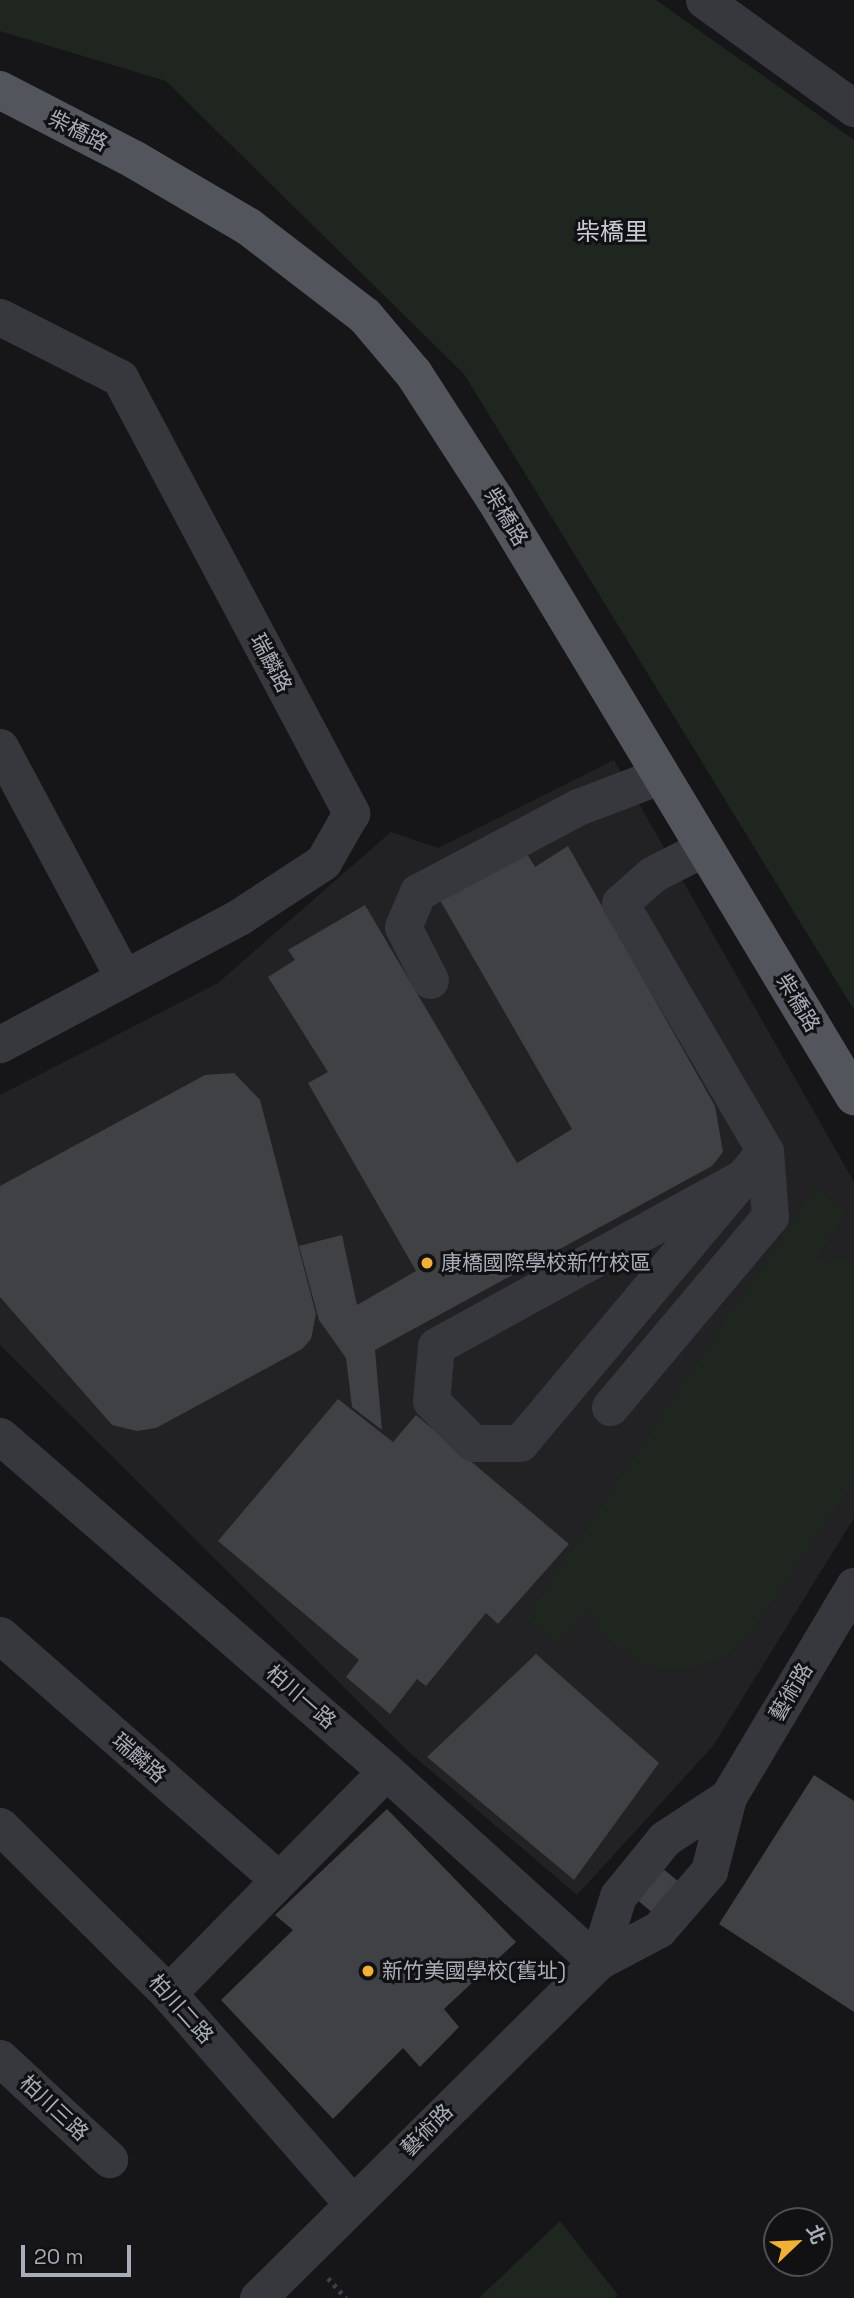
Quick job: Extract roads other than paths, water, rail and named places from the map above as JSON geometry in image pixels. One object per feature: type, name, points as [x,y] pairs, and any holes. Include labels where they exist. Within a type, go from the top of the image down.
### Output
[{"type":"main road","name":"柴橋路","points":[[0,90],[135,160],[249,227],[365,316],[414,374],[495,499],[659,776],[854,1096]]},
{"type":"street","points":[[704,0],[854,108]]},
{"type":"street","name":"瑞麟路","points":[[0,317],[120,377],[351,813],[323,862],[239,916],[0,1044]]},
{"type":"street","points":[[0,747],[124,978]]},
{"type":"street","points":[[430,980],[403,927],[418,892],[578,807],[659,776]]},
{"type":"street","points":[[610,1407],[770,1216],[765,1151],[620,903],[653,874],[705,848]]},
{"type":"street","points":[[736,1181],[436,1346],[430,1401],[473,1443],[520,1443],[736,1181],[765,1151]]},
{"type":"street","name":"柏川一路","points":[[0,1436],[386,1771],[597,1962]]},
{"type":"street","name":"藝術路","points":[[258,2298],[597,1962],[659,1929],[709,1871],[728,1797],[854,1586]]},
{"type":"street","name":"瑞麟路","points":[[0,1635],[279,1880]]},
{"type":"street","points":[[168,1993],[386,1771]]},
{"type":"street","name":"藝術路","points":[[597,1962],[618,1896],[664,1839],[728,1797]]},
{"type":"street","name":"柏川二路","points":[[0,1826],[168,1993],[352,2203]]},
{"type":"street","name":"柏川三路","points":[[0,2058],[109,2159]]},
{"type":"place","name":"康橋國際學校新竹校區","points":[[427,1263]]},
{"type":"place","name":"新竹美國學校(舊址)","points":[[368,1971]]},
{"type":"district","name":"柴橋里","points":[[612,232]]}]
